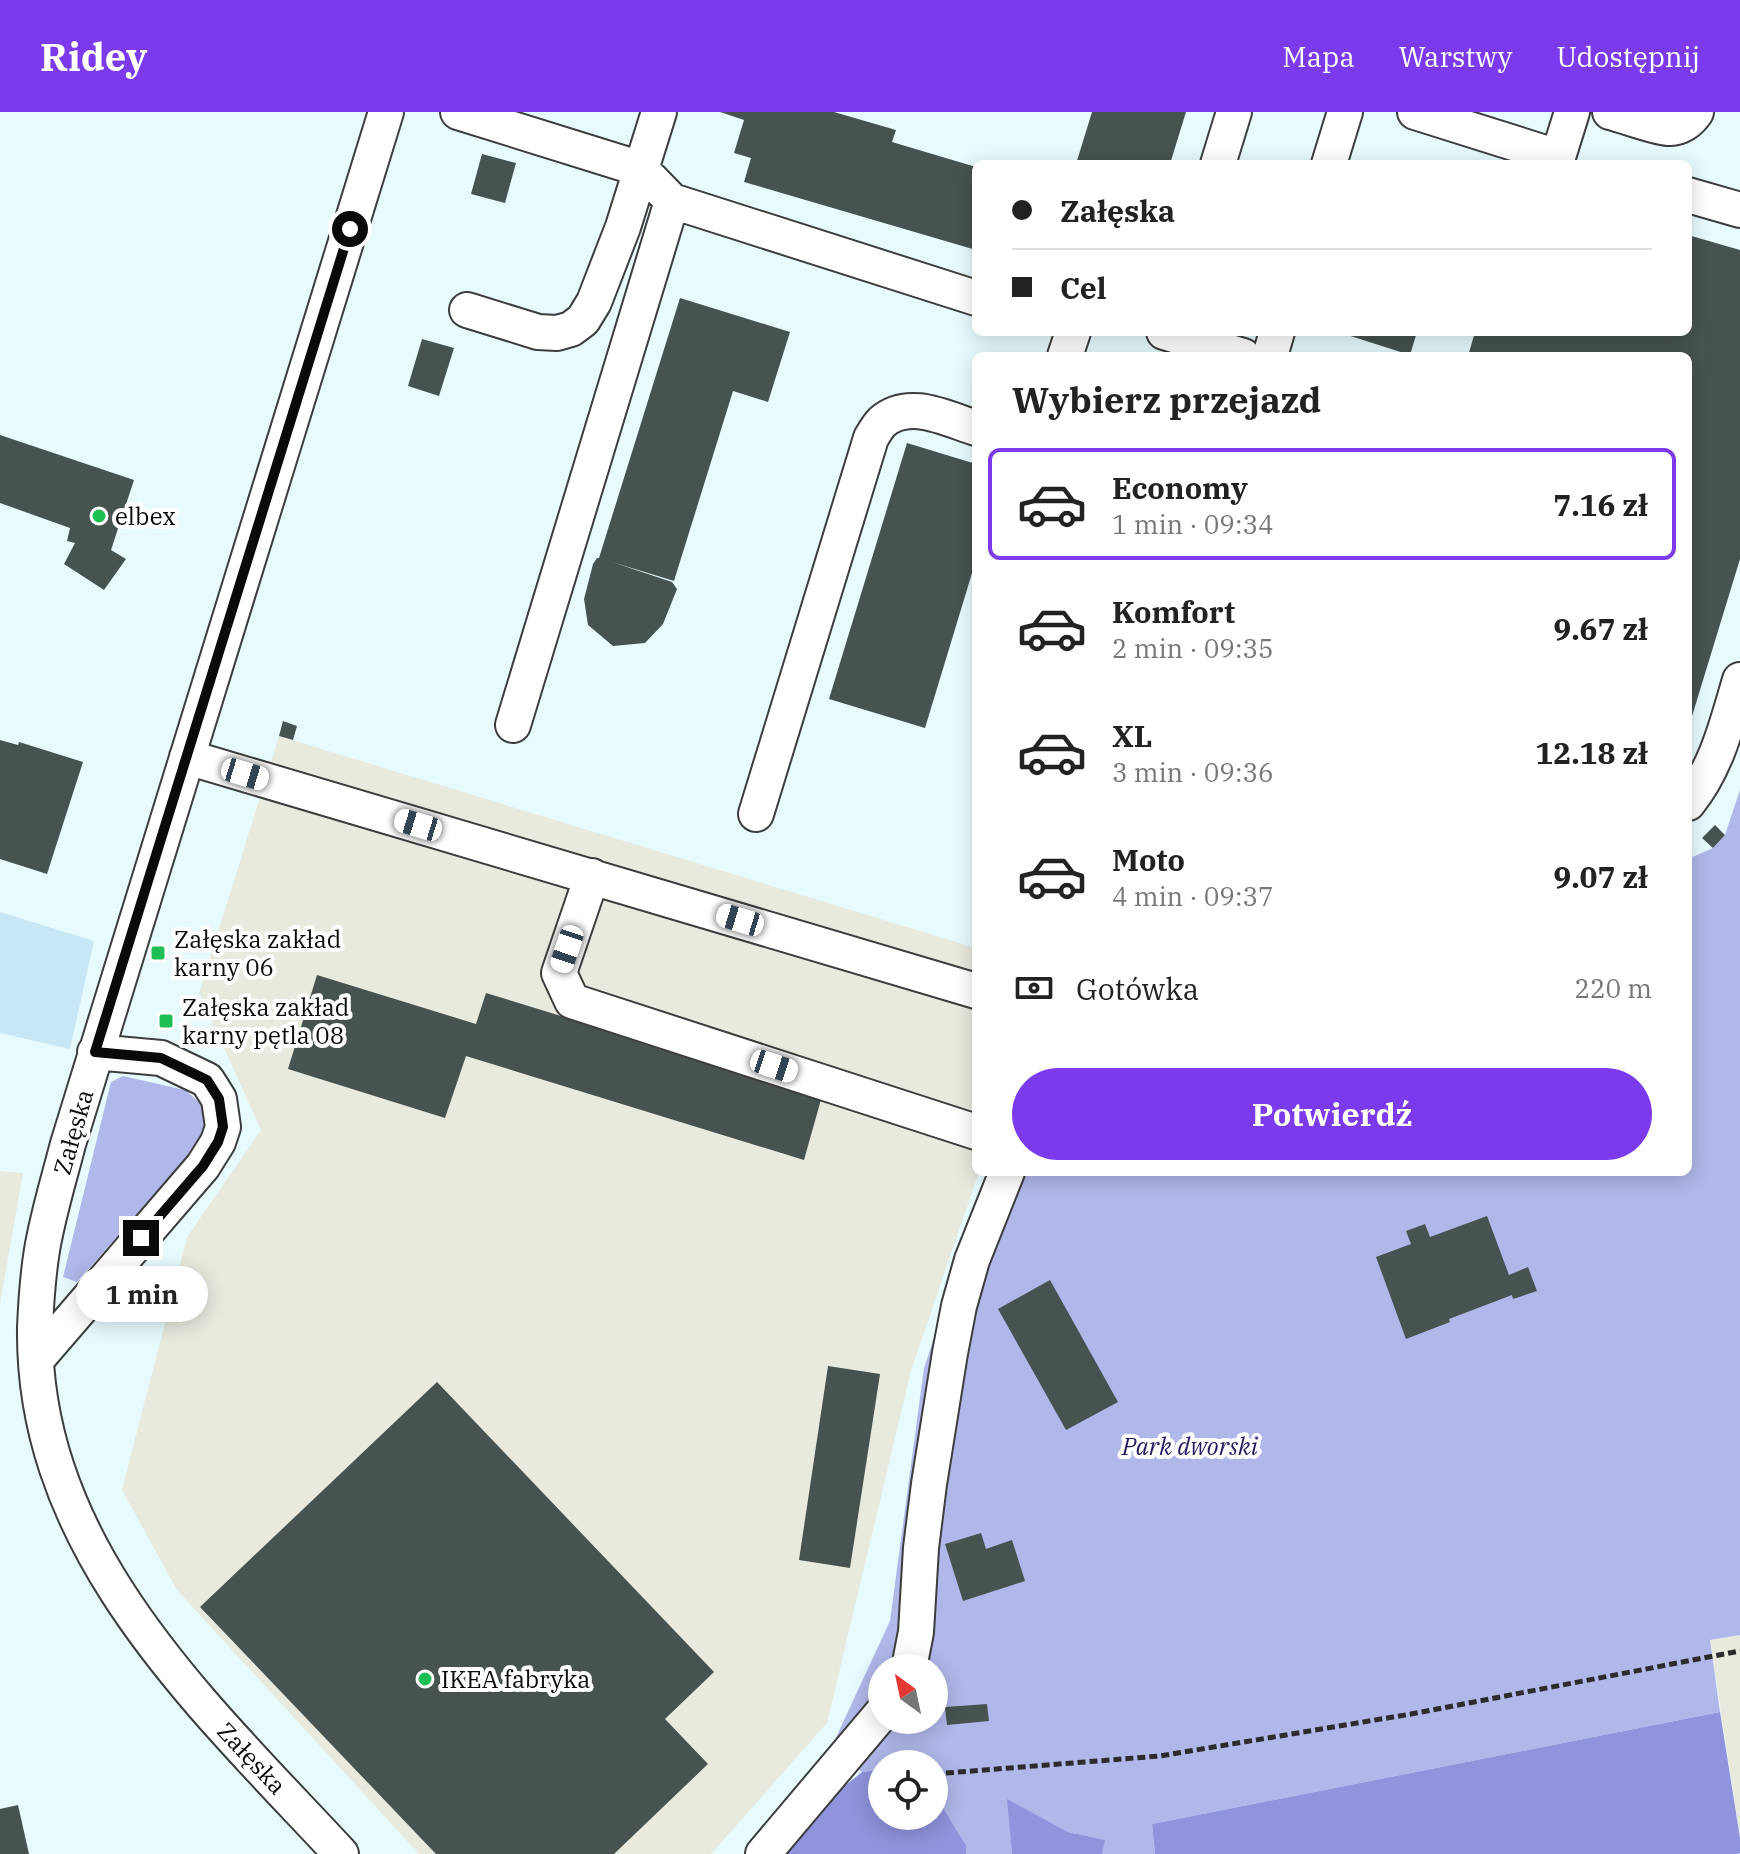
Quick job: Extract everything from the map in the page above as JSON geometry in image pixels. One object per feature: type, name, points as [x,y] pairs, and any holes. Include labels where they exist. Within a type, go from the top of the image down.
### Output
[{"type":"street","name":"Załęska","points":[[341,1854],[212,1716],[137,1624],[106,1576],[82,1532],[53,1455],[40,1397],[35,1329],[42,1250],[68,1144],[386,112]]},
{"type":"street","points":[[458,112],[641,169],[672,201],[972,297]]},
{"type":"street","points":[[467,310],[538,332],[557,333],[571,329],[583,320],[594,302],[618,240],[659,112]]},
{"type":"street","points":[[1219,160],[1234,112]]},
{"type":"street","points":[[1330,160],[1345,112]]},
{"type":"street","points":[[1415,112],[1571,160],[1572,112]]},
{"type":"street","points":[[1610,112],[1669,128],[1680,126],[1696,112]]},
{"type":"street","points":[[1692,196],[1740,210]]},
{"type":"street","points":[[513,725],[672,201]]},
{"type":"street","points":[[1179,336],[1230,352]]},
{"type":"street","points":[[756,814],[871,438],[882,422],[897,413],[916,409],[972,427]]},
{"type":"street","points":[[1692,798],[1702,785],[1720,748],[1740,680]]},
{"type":"street","points":[[187,757],[972,990]]},
{"type":"street","points":[[592,876],[559,973],[572,1001],[972,1131]]},
{"type":"street","points":[[37,1359],[203,1166],[223,1127],[219,1099],[207,1080],[161,1058],[95,1052]]},
{"type":"street","points":[[912,1654],[929,1484],[954,1330],[972,1260],[1005,1176]]},
{"type":"street","points":[[763,1854],[868,1730]]},
{"type":"path","points":[[948,1773],[1160,1756],[1411,1714],[1740,1651]]},
{"type":"shaded area","points":[[279,736],[972,947],[972,1176],[978,1176],[911,1371],[827,1723],[711,1854],[419,1854],[177,1590],[122,1490],[187,1237],[261,1130],[199,993]]},
{"type":"shaded area","points":[[0,912],[94,941],[70,1049],[0,1033]]},
{"type":"shaded area","points":[[0,1171],[23,1173],[0,1304]]},
{"type":"shaded area","points":[[1740,1635],[1740,1838],[1710,1640]]},
{"type":"shaded area","points":[[1720,1712],[1740,1838],[1738,1854],[1155,1854],[1152,1824]]},
{"type":"shaded area","points":[[868,1771],[868,1830],[948,1830],[948,1816],[966,1845],[966,1854],[786,1854],[832,1796],[862,1772]]},
{"type":"shaded area","points":[[1007,1799],[1068,1832],[1105,1840],[1102,1854],[1012,1854]]},
{"type":"green space","name":"Park dworski","points":[[1740,790],[1740,1635],[1710,1640],[1720,1712],[1152,1824],[1155,1854],[1102,1854],[1104,1840],[1068,1832],[1008,1800],[1012,1854],[966,1854],[966,1845],[948,1816],[948,1750],[868,1750],[868,1771],[862,1772],[832,1746],[868,1668],[868,1734],[948,1734],[948,1654],[875,1654],[890,1621],[924,1368],[989,1176],[1692,1176],[1692,857],[1713,848],[1725,835]]},
{"type":"green space","points":[[123,1076],[185,1090],[213,1114],[203,1139],[77,1282],[63,1277],[111,1082]]},
{"type":"building","points":[[720,112],[834,112],[896,130],[892,142],[972,166],[972,249],[744,182],[751,158],[734,153],[744,120]]},
{"type":"building","points":[[1092,112],[1186,112],[1171,160],[1077,160]]},
{"type":"building","points":[[482,154],[516,163],[505,203],[471,194]]},
{"type":"building","points":[[1692,236],[1740,250],[1740,559],[1692,716],[1692,352],[1469,352],[1474,336],[1692,336]]},
{"type":"building","points":[[680,298],[790,332],[768,402],[733,391],[674,581],[612,562],[672,582],[677,589],[663,624],[645,643],[613,646],[588,625],[584,599]]},
{"type":"building","points":[[1351,336],[1416,336],[1411,352],[1401,352]]},
{"type":"building","points":[[422,339],[454,348],[439,396],[408,386]]},
{"type":"building","points":[[0,435],[134,480],[111,550],[126,559],[104,590],[64,564],[75,543],[67,541],[70,528],[0,503]]},
{"type":"building","points":[[907,443],[972,463],[972,573],[925,728],[829,699]]},
{"type":"building","points":[[283,721],[297,726],[293,740],[279,736]]},
{"type":"building","points":[[0,740],[18,745],[19,742],[83,762],[47,874],[0,859]]},
{"type":"building","points":[[1715,825],[1725,835],[1713,848],[1702,838]]},
{"type":"building","points":[[317,975],[476,1024],[486,993],[822,1096],[804,1160],[466,1056],[445,1118],[288,1069]]},
{"type":"building","points":[[1487,1216],[1509,1275],[1528,1267],[1537,1291],[1513,1299],[1512,1295],[1406,1339],[1376,1257],[1411,1244],[1406,1231],[1425,1224],[1430,1237]]},
{"type":"building","points":[[1050,1280],[1118,1402],[1066,1430],[998,1309]]},
{"type":"building","points":[[828,1366],[880,1374],[850,1568],[799,1560]]},
{"type":"building","points":[[437,1382],[714,1672],[665,1719],[708,1764],[614,1854],[436,1854],[200,1607]]},
{"type":"building","points":[[981,1533],[986,1549],[1012,1540],[1025,1581],[963,1601],[945,1544]]},
{"type":"building","points":[[987,1704],[989,1721],[948,1725],[948,1707]]},
{"type":"building","points":[[18,1805],[29,1854],[0,1854],[0,1809]]},
{"type":"place","name":"elbex","points":[[99,516]]},
{"type":"place","name":"Załęska zakład karny 06","points":[[158,953]]},
{"type":"place","name":"Załęska zakład karny pętla 08","points":[[166,1021]]},
{"type":"place","name":"IKEA fabryka","points":[[425,1679]]},
{"type":"route","points":[[141,1238],[203,1166],[218,1142],[223,1127],[219,1099],[207,1080],[161,1058],[95,1052],[350,229]]}]
